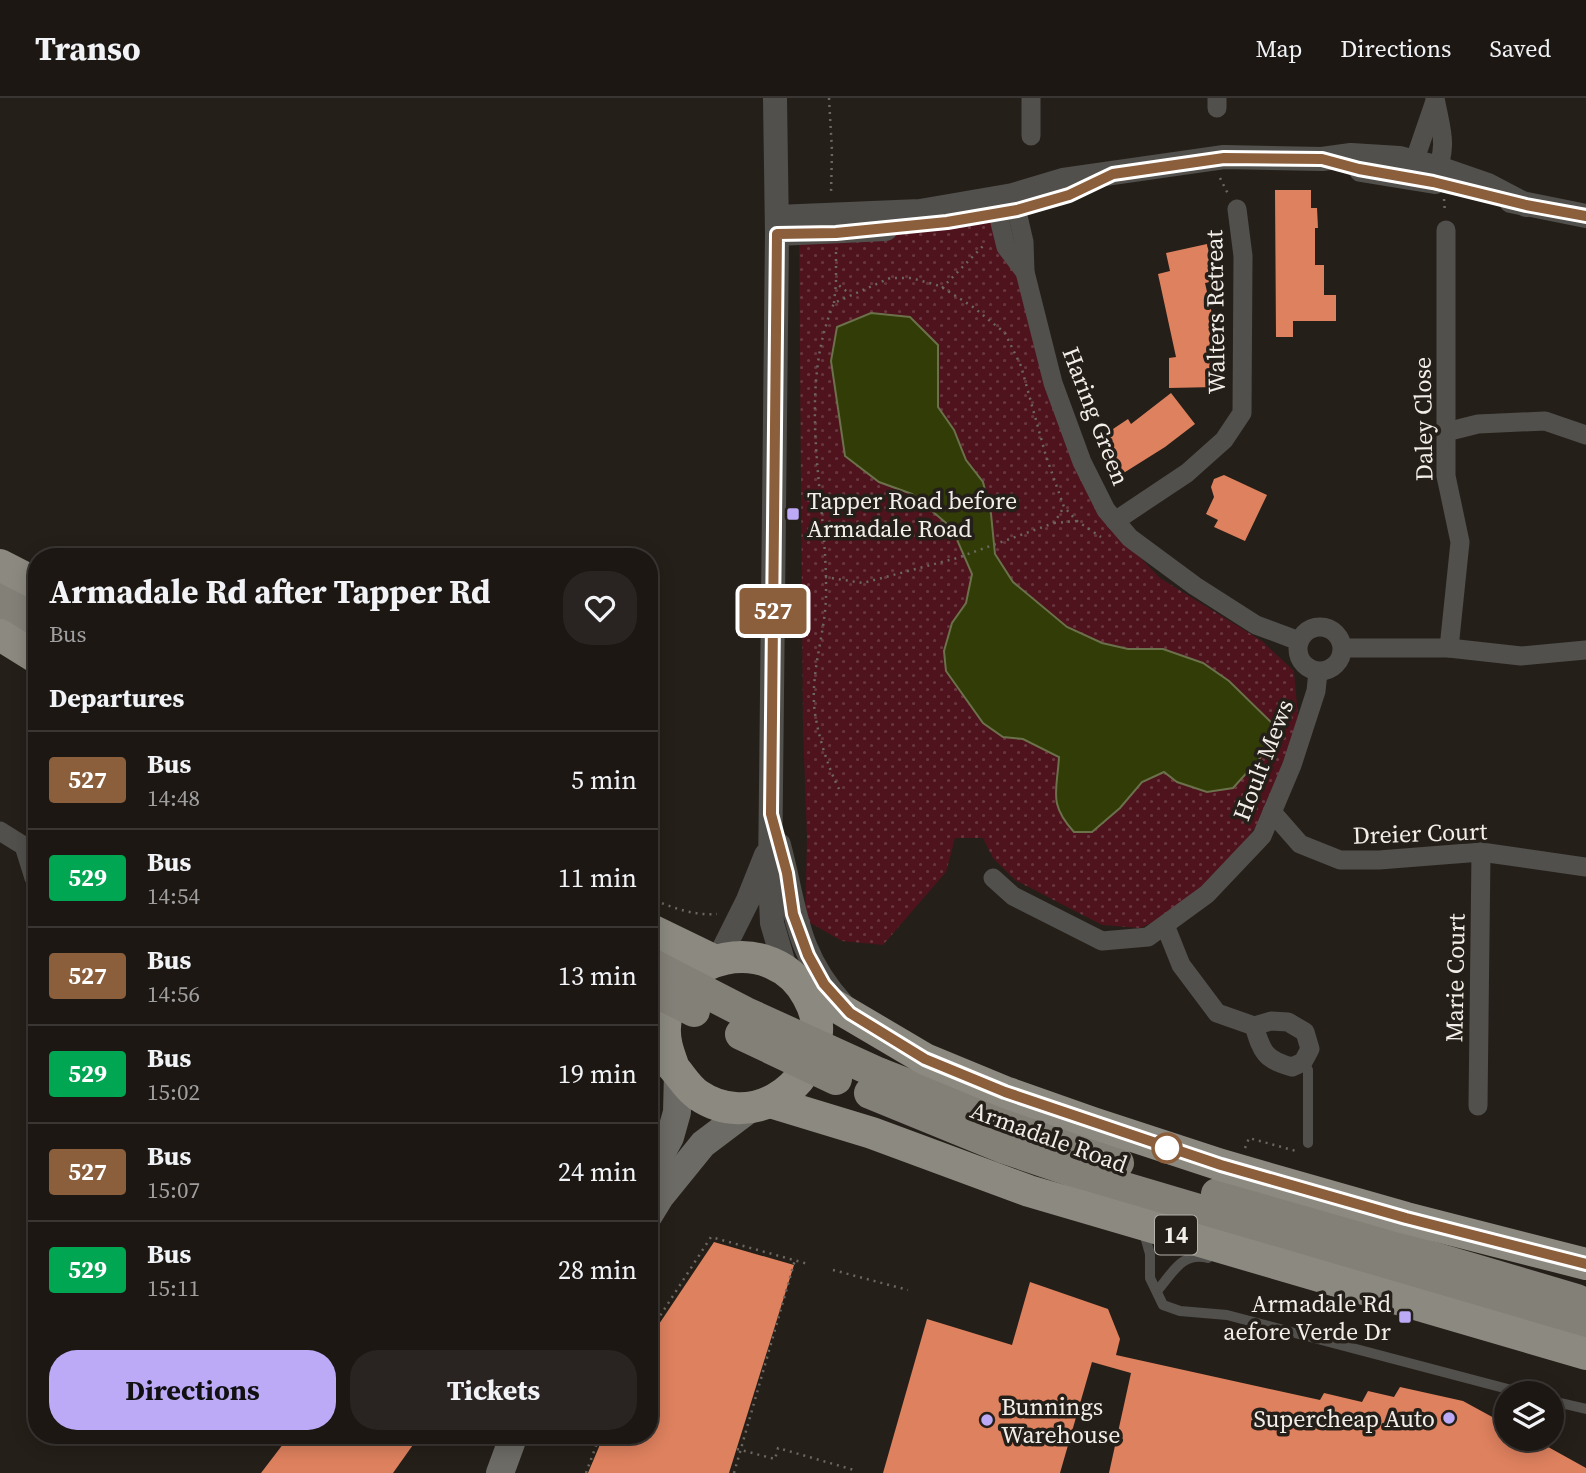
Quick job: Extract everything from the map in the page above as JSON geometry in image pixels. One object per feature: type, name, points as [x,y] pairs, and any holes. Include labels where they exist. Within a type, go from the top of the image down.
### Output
[{"type":"highway","points":[[0,565],[28,579]]},
{"type":"highway","points":[[0,635],[28,652]]},
{"type":"highway","points":[[658,933],[716,960]]},
{"type":"highway","points":[[676,1071],[666,1047],[665,1025],[670,1003],[682,984],[698,970],[716,960],[741,956],[765,960],[794,979],[813,1007],[817,1030],[815,1052],[805,1074],[790,1090],[761,1105]]},
{"type":"highway","name":"Armadale Road","points":[[794,979],[925,1059],[1005,1092],[1221,1165],[1406,1218],[1586,1264]]},
{"type":"highway","points":[[658,1054],[676,1071]]},
{"type":"highway","name":"14","points":[[676,1071],[699,1095],[716,1104],[734,1108],[761,1105],[872,1133],[1029,1191],[1586,1354]]},
{"type":"main road","points":[[0,582],[28,599]]},
{"type":"main road","points":[[0,610],[28,626]]},
{"type":"main road","name":"Armadale Road","points":[[658,968],[1002,1147],[1097,1179],[1586,1325]]},
{"type":"main road","name":"Armadale Road","points":[[658,992],[779,1053],[1103,1158],[1586,1303]]},
{"type":"main road","points":[[658,1159],[670,1137],[677,1112],[676,1071]]},
{"type":"main road","points":[[658,1200],[702,1144],[761,1105]]},
{"type":"main road","points":[[481,1473],[492,1444]]},
{"type":"main road","points":[[500,1473],[511,1444]]},
{"type":"street","points":[[775,98],[777,225],[770,845],[772,923],[794,979]]},
{"type":"street","points":[[1031,98],[1031,136]]},
{"type":"street","points":[[1429,175],[1435,99]]},
{"type":"street","points":[[777,225],[901,220],[1005,209],[1069,195],[1113,174],[1224,158],[1322,159],[1351,155],[1399,158],[1429,175],[1488,186],[1526,205],[1586,216]]},
{"type":"street","name":"Haring Green","points":[[1005,209],[1024,242],[1025,272],[1053,383],[1082,462],[1106,510],[1130,538],[1195,586],[1256,625],[1299,641]]},
{"type":"street","name":"Walters Retreat","points":[[1115,521],[1187,473],[1224,440],[1241,413],[1243,256],[1237,209]]},
{"type":"street","name":"Daley Close","points":[[1446,230],[1446,476],[1460,542],[1449,648]]},
{"type":"street","points":[[1446,432],[1478,424],[1545,421],[1586,435]]},
{"type":"street","points":[[1321,626],[1336,632],[1343,648],[1340,661],[1328,671],[1318,672],[1304,666],[1298,653],[1299,641],[1310,628],[1321,626]]},
{"type":"street","points":[[1343,648],[1449,648],[1521,656],[1586,650]]},
{"type":"street","name":"Hoult Mews","points":[[993,878],[1013,896],[1102,941],[1149,936],[1207,894],[1262,836],[1292,765],[1316,691],[1318,672]]},
{"type":"street","name":"Dreier Court","points":[[1272,812],[1300,844],[1340,860],[1379,860],[1481,852],[1586,867]]},
{"type":"street","points":[[771,814],[787,873],[793,914],[808,955],[824,984],[850,1013]]},
{"type":"street","points":[[0,831],[24,846],[28,859]]},
{"type":"street","points":[[716,960],[748,900],[770,845]]},
{"type":"street","name":"Marie Court","points":[[1478,1106],[1481,852]]},
{"type":"street","points":[[1165,925],[1181,965],[1217,1013],[1254,1027],[1271,1021],[1288,1022],[1305,1032],[1310,1049],[1304,1062],[1292,1068],[1273,1062],[1264,1051],[1254,1027]]},
{"type":"lane","points":[[1304,1062],[1308,1070],[1308,1143]]},
{"type":"lane","points":[[1140,1224],[1150,1254],[1150,1278],[1163,1305],[1180,1311],[1227,1315],[1494,1385]]},
{"type":"lane","points":[[1157,1291],[1179,1263],[1198,1255],[1222,1261]]},
{"type":"lane","points":[[1234,1264],[1273,1262]]},
{"type":"lane","points":[[1564,1404],[1586,1409]]},
{"type":"path","points":[[829,98],[832,151],[830,199],[834,224],[836,283],[834,303],[823,330],[814,384],[826,599],[814,703],[829,770],[839,789]]},
{"type":"path","points":[[1429,175],[1444,196],[1446,230]]},
{"type":"path","points":[[942,288],[987,241],[1005,209]]},
{"type":"path","points":[[834,303],[890,278],[911,278],[942,288],[973,307],[1005,333],[1021,366],[1046,456],[1064,507],[1077,521],[1101,537]]},
{"type":"path","points":[[836,283],[850,294]]},
{"type":"path","points":[[1054,523],[1064,507]]},
{"type":"path","points":[[825,577],[863,583],[957,558],[1054,523],[1077,521]]},
{"type":"path","points":[[1240,1157],[1249,1138],[1305,1153],[1308,1143]]},
{"type":"path","points":[[658,1319],[711,1237],[808,1264]]},
{"type":"path","points":[[734,1473],[795,1260]]},
{"type":"path","points":[[833,1270],[908,1290]]},
{"type":"path","points":[[586,1473],[597,1444]]},
{"type":"path","points":[[739,1450],[775,1460],[778,1448],[854,1470]]},
{"type":"shaded area","points":[[1003,218],[1100,516],[1160,578],[1262,641],[1294,671],[1298,717],[1270,808],[1229,862],[1175,912],[1140,928],[1102,925],[1015,880],[993,858],[983,838],[955,838],[946,872],[883,945],[842,941],[805,920],[807,838],[803,727],[799,233]]},
{"type":"shaded area","points":[[871,313],[910,317],[938,345],[938,407],[954,430],[966,460],[983,482],[991,514],[995,554],[1013,582],[1067,627],[1102,643],[1128,649],[1163,649],[1203,663],[1229,681],[1276,727],[1270,747],[1233,788],[1207,792],[1177,782],[1164,772],[1142,782],[1120,808],[1092,832],[1074,832],[1057,805],[1059,757],[1023,739],[1003,737],[983,723],[946,671],[944,651],[952,623],[966,603],[972,574],[952,528],[912,494],[879,482],[845,456],[831,361],[837,327]]},
{"type":"building","points":[[1275,190],[1311,190],[1311,208],[1317,208],[1315,265],[1324,265],[1324,295],[1336,295],[1336,321],[1293,321],[1293,337],[1276,337]]},
{"type":"building","points":[[1207,244],[1215,281],[1205,283],[1214,323],[1211,323],[1215,339],[1216,387],[1169,388],[1169,358],[1176,357],[1158,274],[1170,271],[1166,253]]},
{"type":"building","points":[[1171,393],[1195,424],[1122,474],[1098,439],[1128,419],[1131,424]]},
{"type":"building","points":[[1224,475],[1267,495],[1245,541],[1214,527],[1218,520],[1206,514],[1214,497],[1211,487],[1214,479]]},
{"type":"building","points":[[714,1242],[794,1265],[729,1473],[588,1473],[600,1444],[658,1444],[658,1326]]},
{"type":"building","points":[[1030,1282],[1108,1309],[1120,1339],[1116,1355],[1320,1400],[1324,1393],[1362,1402],[1368,1391],[1394,1397],[1400,1387],[1463,1401],[1494,1418],[1494,1451],[1555,1451],[1586,1468],[1586,1473],[1109,1473],[1131,1373],[1092,1362],[1060,1473],[883,1473],[927,1319],[1012,1345]]},
{"type":"building","points":[[283,1444],[414,1444],[393,1473],[261,1473]]},
{"type":"bus line","name":"527","points":[[1586,216],[1322,159],[1224,158],[1113,174],[1069,195],[1017,210],[947,222],[836,233],[777,234],[771,814],[787,873],[793,914],[808,955],[824,984],[850,1013],[925,1059],[1005,1092],[1221,1165],[1406,1218],[1586,1264]]},
{"type":"place","name":"Tapper Road before Armadale Road","points":[[793,514]]},
{"type":"place","name":"Armadale Rd aefore Verde Dr","points":[[1405,1317]]},
{"type":"place","name":"Supercheap Auto","points":[[1449,1418]]},
{"type":"place","name":"Bunnings Warehouse","points":[[987,1420]]}]
